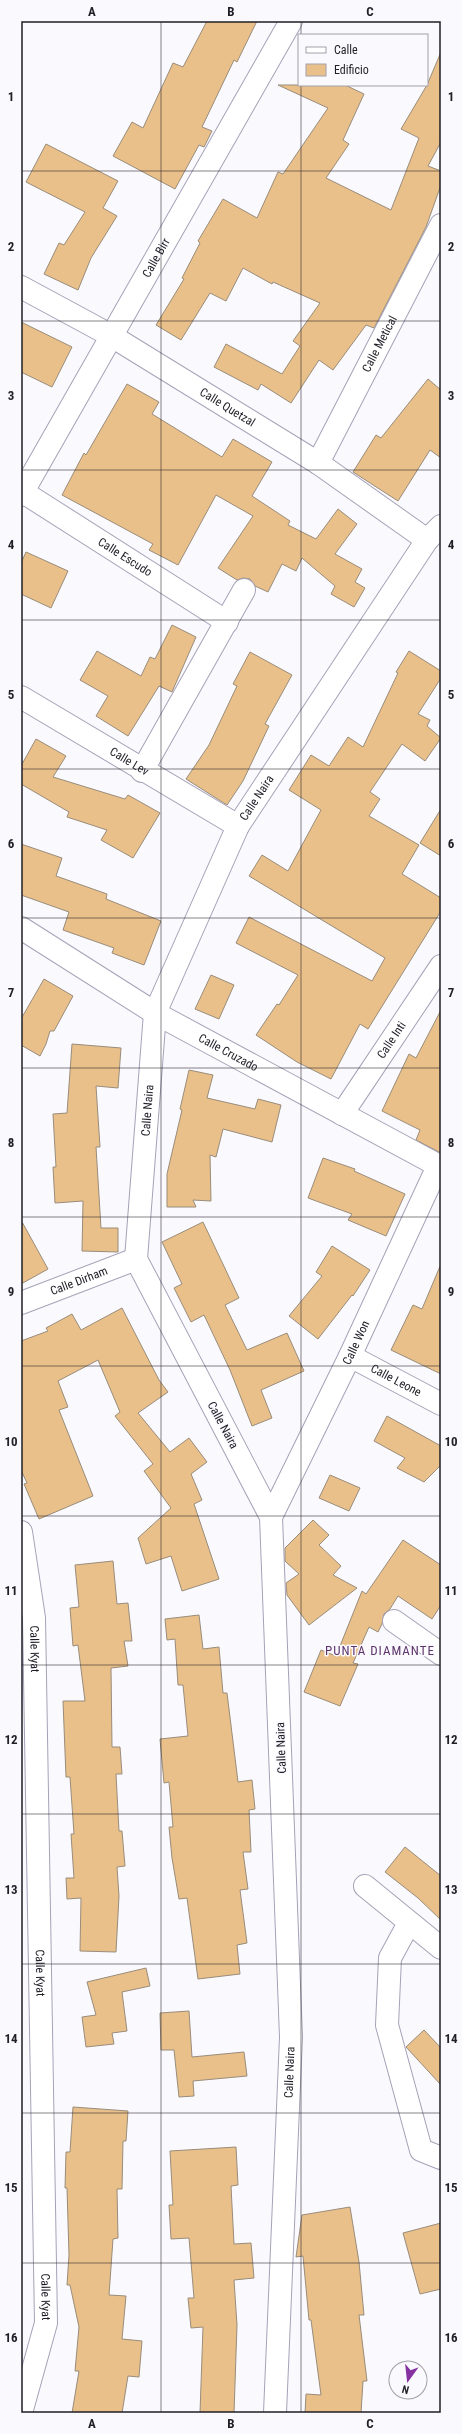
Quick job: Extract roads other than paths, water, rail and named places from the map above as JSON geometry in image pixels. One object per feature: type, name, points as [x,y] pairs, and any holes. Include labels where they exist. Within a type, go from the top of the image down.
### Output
[{"type":"street","name":"Calle Birr","points":[[22,494],[110,335],[291,21]]},
{"type":"street","name":"Calle Metical","points":[[318,463],[441,225]]},
{"type":"street","name":"Calle Quetzal","points":[[21,287],[110,335],[434,533]]},
{"type":"street","name":"Calle Escudo","points":[[22,494],[227,622]]},
{"type":"street","name":"Calle Naira","points":[[275,2413],[291,2037],[271,1517],[136,1259],[155,1013],[238,826],[434,533]]},
{"type":"street","points":[[142,770],[244,590]]},
{"type":"street","name":"Calle Lev","points":[[21,697],[238,826]]},
{"type":"street","name":"Calle Cruzado","points":[[21,928],[155,1013],[439,1166]]},
{"type":"street","name":"Calle Inti","points":[[342,1114],[441,966]]},
{"type":"street","name":"Calle Won","points":[[271,1517],[350,1356],[439,1166]]},
{"type":"street","name":"Calle Dirham","points":[[21,1303],[136,1259]]},
{"type":"street","name":"Calle Leone","points":[[350,1356],[441,1404]]},
{"type":"street","name":"Calle Kyat","points":[[21,1532],[34,1618],[46,2323],[21,2413]]},
{"type":"street","points":[[394,1621],[441,1654]]},
{"type":"street","points":[[365,1886],[441,1948]]},
{"type":"street","points":[[409,1923],[390,1958],[387,2025],[421,2150],[441,2158]]},
{"type":"district","name":"PUNTA DIAMANTE","points":[[380,1650]]}]
